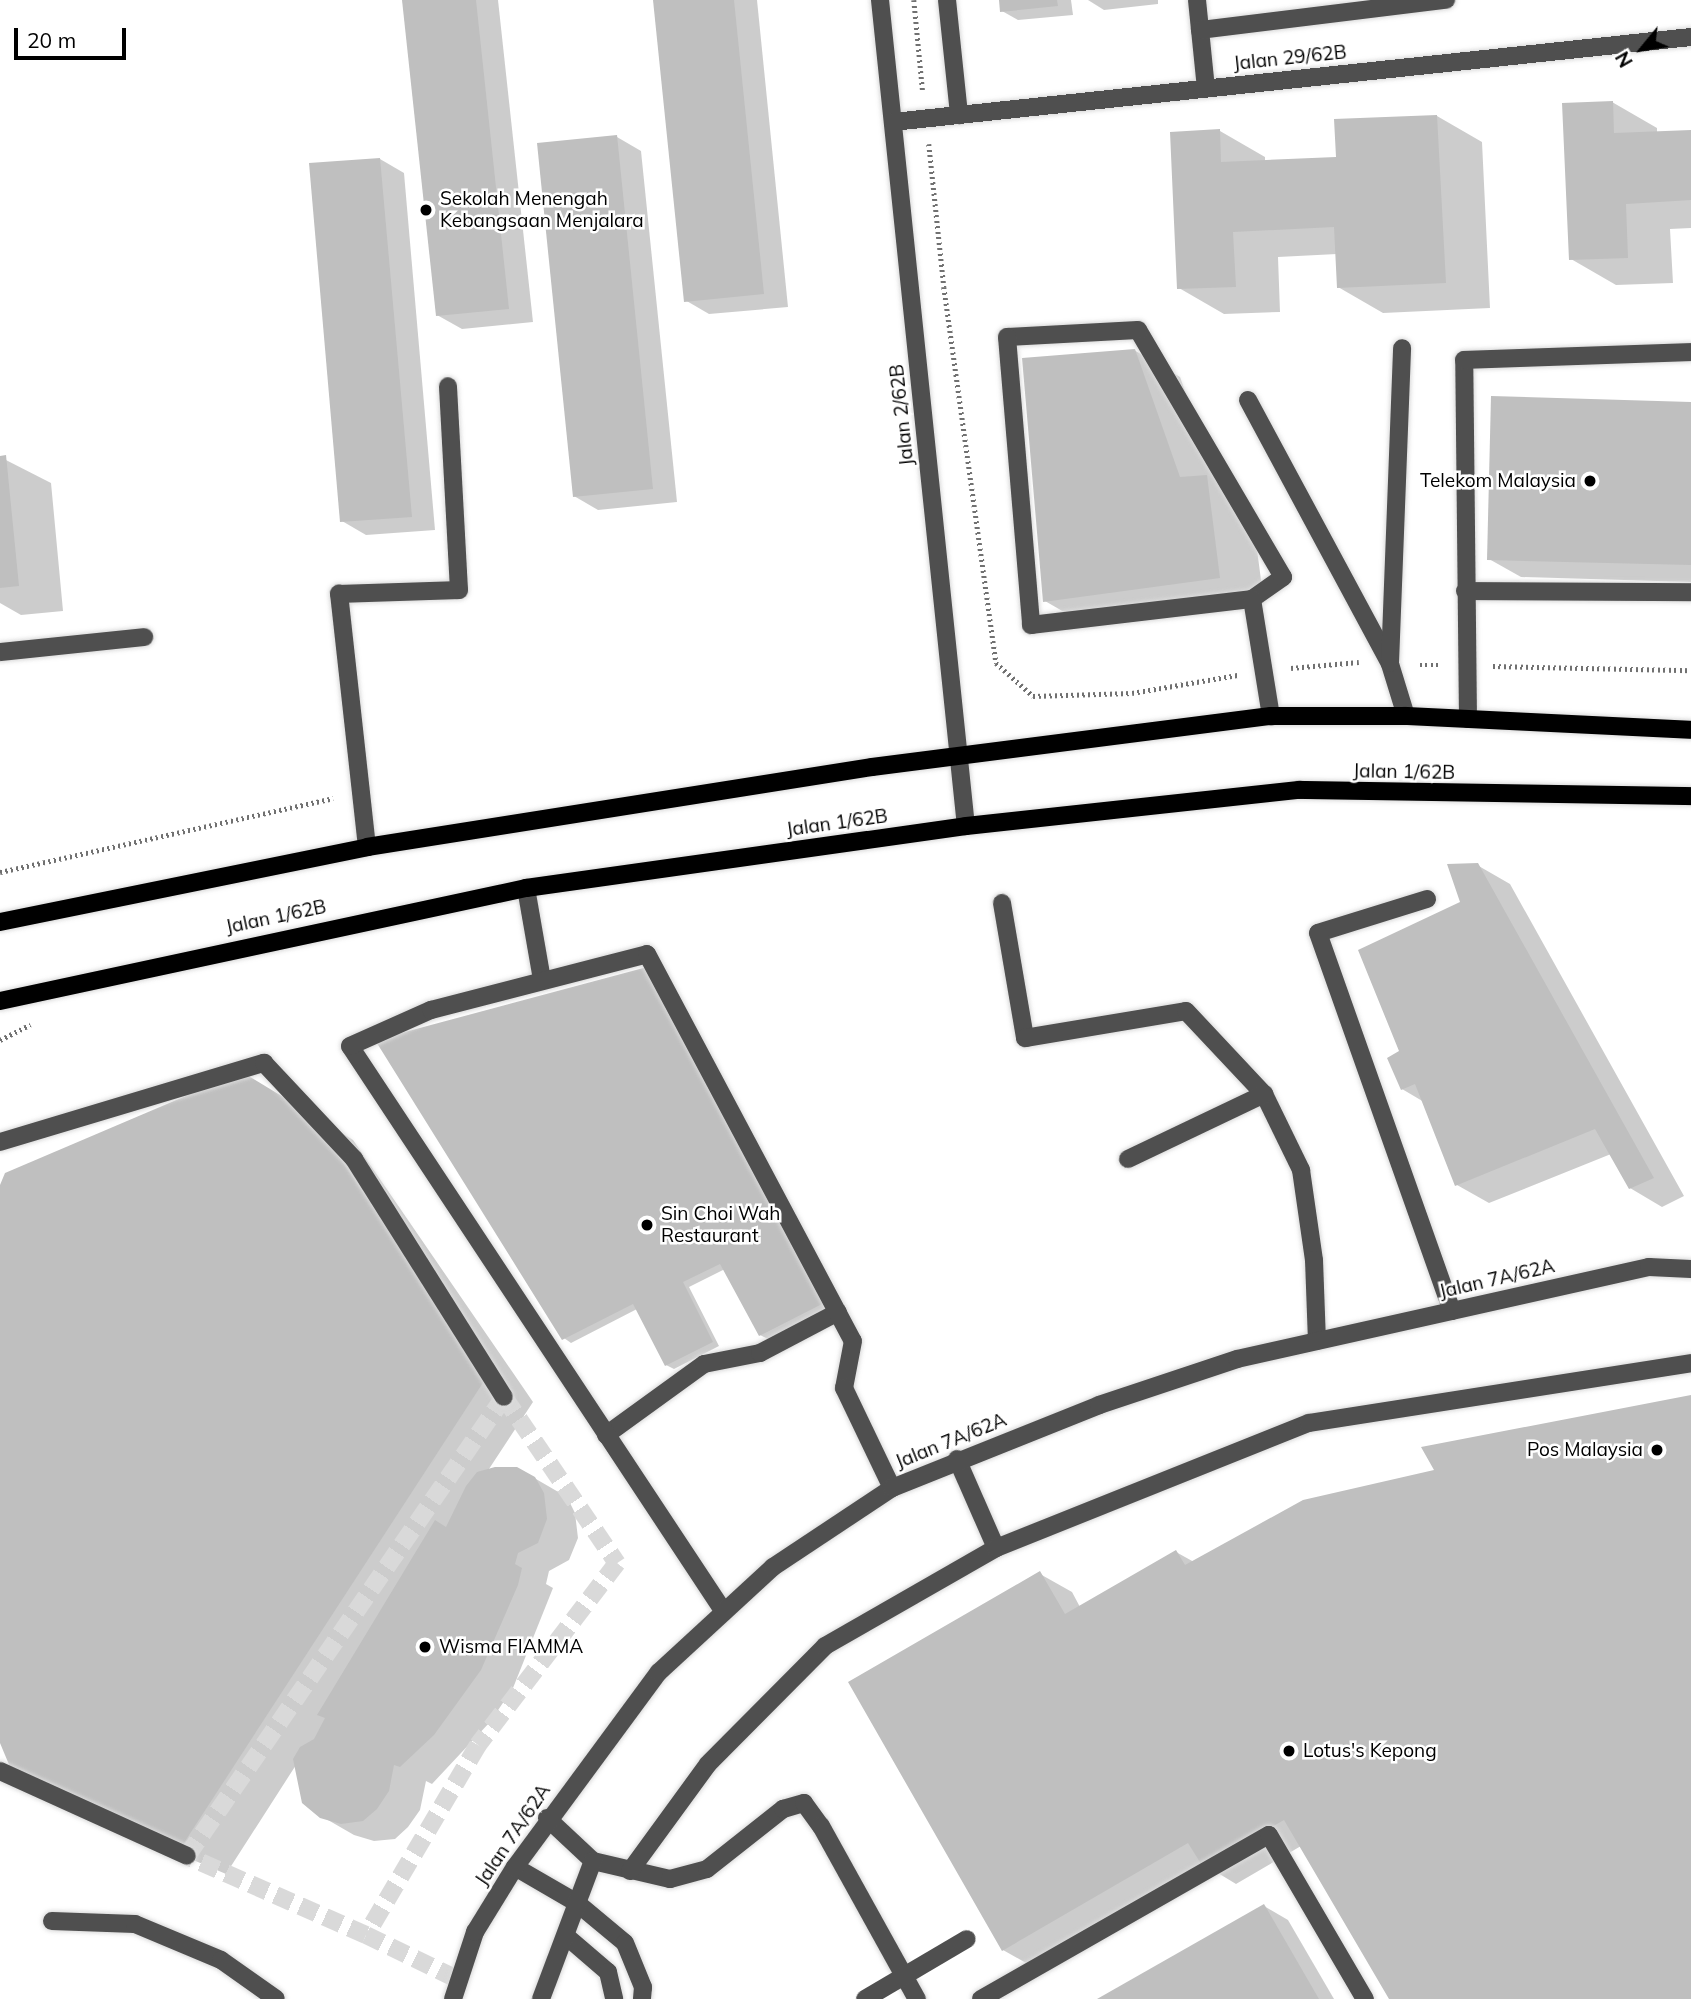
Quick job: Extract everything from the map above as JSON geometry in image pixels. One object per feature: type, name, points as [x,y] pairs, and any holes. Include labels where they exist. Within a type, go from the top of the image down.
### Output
[{"type":"main road","points":[[0,922],[367,847],[959,756],[1271,716],[1406,716],[1691,730]]},
{"type":"main road","name":"Jalan 1/62B","points":[[0,1000],[526,888],[966,825],[1299,790],[1691,796]]},
{"type":"street","name":"Jalan 2/62B","points":[[880,0],[966,825]]},
{"type":"street","points":[[947,0],[959,115]]},
{"type":"street","points":[[1197,0],[1206,89]]},
{"type":"street","name":"Jalan 29/62B","points":[[1200,30],[1446,0]]},
{"type":"street","name":"Jalan 29/62B","points":[[893,122],[1691,37]]},
{"type":"street","points":[[1138,330],[1283,577],[1252,599],[1031,625],[1007,337],[1138,330]]},
{"type":"street","points":[[1390,663],[1402,348]]},
{"type":"street","points":[[1468,719],[1464,360],[1691,352]]},
{"type":"street","points":[[367,847],[339,594],[459,590],[447,386]]},
{"type":"street","points":[[1248,400],[1390,663],[1406,716]]},
{"type":"street","points":[[1465,591],[1691,592]]},
{"type":"street","points":[[1252,599],[1271,716]]},
{"type":"street","points":[[0,652],[144,637]]},
{"type":"street","points":[[526,888],[542,980]]},
{"type":"street","points":[[1427,899],[1318,933],[1452,1311]]},
{"type":"street","points":[[1002,903],[1025,1038],[1186,1011],[1264,1094],[1301,1170],[1314,1260],[1317,1341]]},
{"type":"street","points":[[724,1612],[349,1046],[431,1010],[647,954],[853,1341],[844,1388],[891,1488]]},
{"type":"street","points":[[0,1142],[264,1063],[354,1159],[505,1397]]},
{"type":"street","points":[[1128,1159],[1264,1094]]},
{"type":"street","name":"Jalan 7A/62A","points":[[453,1999],[475,1933],[515,1867],[547,1818],[659,1672],[773,1567],[891,1488],[957,1459],[1099,1405],[1225,1363],[1649,1267],[1691,1269]]},
{"type":"street","points":[[606,1435],[704,1364],[760,1353],[838,1312]]},
{"type":"street","points":[[630,1871],[708,1763],[825,1646],[996,1548],[1309,1423],[1691,1363]]},
{"type":"street","points":[[957,1459],[996,1548]]},
{"type":"street","points":[[0,1771],[187,1856]]},
{"type":"street","points":[[547,1818],[593,1861],[670,1880],[707,1869],[783,1809],[804,1803],[821,1826],[917,1999]]},
{"type":"street","points":[[981,1999],[1269,1835],[1365,1999]]},
{"type":"street","points":[[541,1999],[593,1861]]},
{"type":"street","points":[[515,1867],[577,1903],[625,1943],[643,1987],[642,1999]]},
{"type":"street","points":[[52,1921],[135,1924],[221,1960],[276,1999]]},
{"type":"street","points":[[566,1936],[608,1972],[614,1999]]},
{"type":"street","points":[[865,1999],[967,1939]]},
{"type":"path","points":[[914,0],[944,287],[996,663],[1033,695],[1132,693],[1264,671],[1346,662],[1691,670]]},
{"type":"path","points":[[0,872],[273,814],[361,790]]},
{"type":"building","points":[[402,0],[476,0],[509,309],[436,316]]},
{"type":"building","points":[[653,0],[734,0],[764,294],[684,302]]},
{"type":"building","points":[[999,0],[1057,0],[1058,6],[1000,12]]},
{"type":"building","points":[[1613,101],[1614,133],[1691,130],[1691,200],[1626,204],[1628,258],[1569,260],[1562,103]]},
{"type":"building","points":[[1437,115],[1446,283],[1337,288],[1334,227],[1233,232],[1236,287],[1177,289],[1170,132],[1220,129],[1221,162],[1336,157],[1334,119]]},
{"type":"building","points":[[617,135],[653,489],[573,497],[537,143]]},
{"type":"building","points":[[380,158],[412,517],[340,522],[309,163]]},
{"type":"building","points":[[1135,349],[1180,477],[1207,475],[1220,578],[1043,602],[1022,358]]},
{"type":"building","name":"Telekom Malaysia","points":[[1491,396],[1691,402],[1691,565],[1487,560]]},
{"type":"building","points":[[6,455],[19,586],[0,588],[0,456]]},
{"type":"building","points":[[1478,863],[1654,1178],[1629,1189],[1595,1129],[1455,1186],[1415,1084],[1401,1090],[1387,1058],[1399,1051],[1358,950],[1460,902],[1447,864]]},
{"type":"building","points":[[647,967],[826,1302],[759,1336],[720,1264],[683,1282],[713,1342],[665,1366],[633,1304],[562,1340],[375,1040]]},
{"type":"building","points":[[242,1072],[308,1112],[488,1375],[180,1849],[15,1779],[0,1743],[0,1185],[5,1173]]},
{"type":"building","name":"Lotus's Kepong","points":[[1691,1395],[1691,1999],[1389,1999],[1284,1820],[1203,1867],[1188,1843],[1002,1951],[848,1682],[1040,1571],[1065,1614],[1176,1550],[1185,1565],[1303,1500],[1434,1470],[1421,1447]]},
{"type":"building","name":"Wisma FIAMMA","points":[[495,1467],[517,1467],[535,1477],[544,1493],[547,1519],[538,1543],[518,1553],[515,1564],[522,1568],[518,1585],[481,1670],[434,1735],[400,1767],[394,1765],[389,1791],[377,1809],[363,1821],[341,1824],[320,1818],[302,1803],[293,1759],[300,1747],[314,1739],[325,1718],[317,1715],[435,1520],[446,1527],[466,1486],[477,1472]]},
{"type":"building","points":[[1264,1904],[1319,1999],[1097,1999]]},
{"type":"tunnel","points":[[366,1935],[187,1856],[504,1397],[617,1563],[478,1745],[366,1935],[459,1980]]},
{"type":"place","name":"Sekolah Menengah Kebangsaan Menjalara","points":[[426,210]]},
{"type":"place","name":"Telekom Malaysia","points":[[1590,481]]},
{"type":"place","name":"Sin Choi Wah Restaurant","points":[[647,1225]]},
{"type":"place","name":"Pos Malaysia","points":[[1657,1450]]},
{"type":"place","name":"Wisma FIAMMA","points":[[425,1647]]},
{"type":"place","name":"Lotus's Kepong","points":[[1289,1751]]}]
